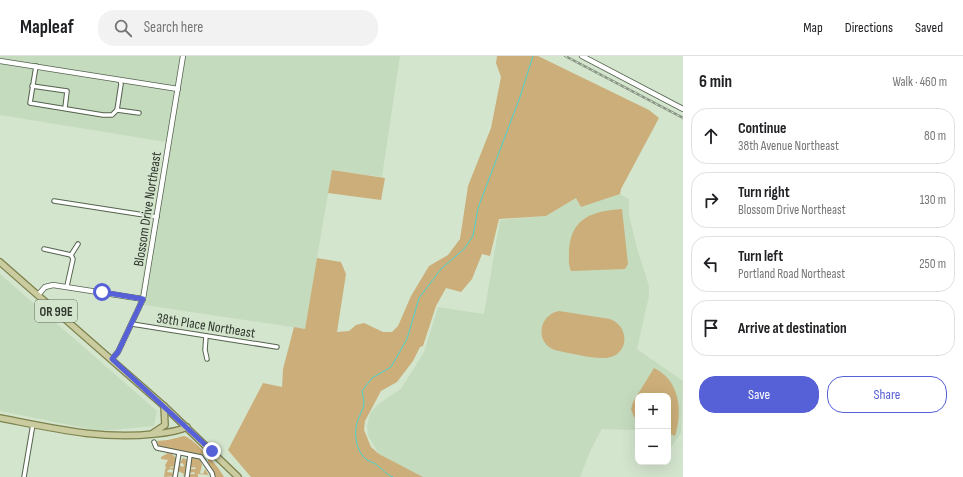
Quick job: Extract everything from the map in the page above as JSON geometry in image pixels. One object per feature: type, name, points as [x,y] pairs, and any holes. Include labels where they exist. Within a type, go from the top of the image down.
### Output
[{"type":"main road","name":"OR 99E","points":[[0,262],[112,359],[187,427],[238,477]]},
{"type":"main road","points":[[150,435],[165,425],[164,406]]},
{"type":"main road","points":[[0,418],[109,436],[150,435],[175,432],[187,427]]},
{"type":"street","name":"Blossom Drive Northeast","points":[[112,359],[118,352],[143,299],[183,56]]},
{"type":"street","points":[[582,56],[683,109]]},
{"type":"street","points":[[0,61],[178,89]]},
{"type":"street","points":[[36,66],[30,103],[112,115],[117,110],[121,84],[120,80]]},
{"type":"street","points":[[32,86],[68,91],[65,108]]},
{"type":"street","points":[[117,110],[139,113]]},
{"type":"street","points":[[54,201],[156,217]]},
{"type":"street","points":[[67,286],[72,259],[71,255],[78,244]]},
{"type":"street","points":[[44,249],[71,255]]},
{"type":"street","points":[[38,295],[48,285],[67,286],[143,299]]},
{"type":"street","name":"38th Place Northeast","points":[[132,324],[277,347]]},
{"type":"street","points":[[206,336],[205,350],[207,359]]},
{"type":"street","points":[[24,477],[33,424]]},
{"type":"street","points":[[154,442],[157,448],[201,457],[212,473],[213,477]]},
{"type":"street","points":[[175,477],[179,453]]},
{"type":"street","points":[[187,477],[190,455]]},
{"type":"shaded area","points":[[0,56],[400,56],[382,177],[332,170],[305,329],[138,304],[166,142],[0,115]]},
{"type":"shaded area","points":[[497,56],[538,56],[649,110],[659,118],[621,189],[620,194],[581,207],[576,198],[546,216],[499,219],[490,256],[482,254],[472,279],[461,292],[446,288],[436,306],[423,346],[420,347],[413,361],[397,382],[381,391],[365,421],[364,430],[371,447],[379,454],[423,477],[251,477],[228,450],[263,383],[282,387],[283,369],[294,327],[305,329],[317,258],[341,262],[346,274],[337,332],[349,331],[356,325],[364,323],[383,332],[392,332],[398,326],[411,296],[429,266],[448,255],[460,239],[468,186],[491,128],[501,77],[496,63]]},
{"type":"shaded area","points":[[332,170],[385,178],[381,200],[328,193]]},
{"type":"shaded area","points":[[620,194],[629,199],[629,215],[637,248],[649,286],[649,296],[637,349],[683,381],[681,433],[671,447],[671,393],[635,393],[635,430],[602,429],[591,449],[580,477],[423,477],[379,454],[368,436],[367,426],[370,413],[377,405],[401,389],[424,352],[438,307],[484,314],[500,220],[546,216],[576,198],[581,207]]},
{"type":"shaded area","points":[[622,209],[628,264],[625,269],[571,271],[569,266],[569,250],[574,230],[579,223],[593,214]]},
{"type":"shaded area","points":[[0,274],[157,411],[154,426],[99,431],[0,411]]},
{"type":"shaded area","points":[[559,311],[610,319],[617,323],[621,328],[624,335],[623,347],[619,353],[605,358],[581,356],[555,350],[544,342],[542,329],[543,323],[547,318]]},
{"type":"shaded area","points":[[654,368],[663,373],[669,380],[674,388],[679,407],[679,417],[675,436],[671,434],[671,393],[639,393]]},
{"type":"shaded area","points":[[635,399],[635,418],[631,409]]},
{"type":"shaded area","points":[[184,436],[194,442],[206,454],[224,477],[216,477],[208,463],[208,459],[204,455],[158,446],[157,441]]},
{"type":"shaded area","points":[[168,453],[172,454],[177,459],[176,466],[170,467],[176,467],[175,471],[172,469],[168,470],[167,472],[175,473],[175,476],[164,477],[165,465],[168,460],[161,459],[161,457]]},
{"type":"shaded area","points":[[183,458],[190,461],[192,458],[200,459],[202,465],[200,473],[203,474],[205,469],[209,475],[198,474],[198,477],[188,477],[188,474],[195,474],[194,472],[189,473],[189,469],[196,469],[195,467],[190,468],[189,463],[186,477],[183,476],[184,474],[178,471],[179,465],[183,467],[184,465],[182,463],[179,464]]},
{"type":"waterway","points":[[393,477],[376,464],[363,457],[356,442],[356,425],[364,404],[362,391],[372,378],[391,367],[407,339],[419,298],[441,269],[464,249],[473,236],[478,208],[520,97],[533,56]]},
{"type":"railway","points":[[565,56],[683,118]]},
{"type":"route","points":[[102,292],[143,299],[118,352],[112,359],[176,416],[212,451]]}]
